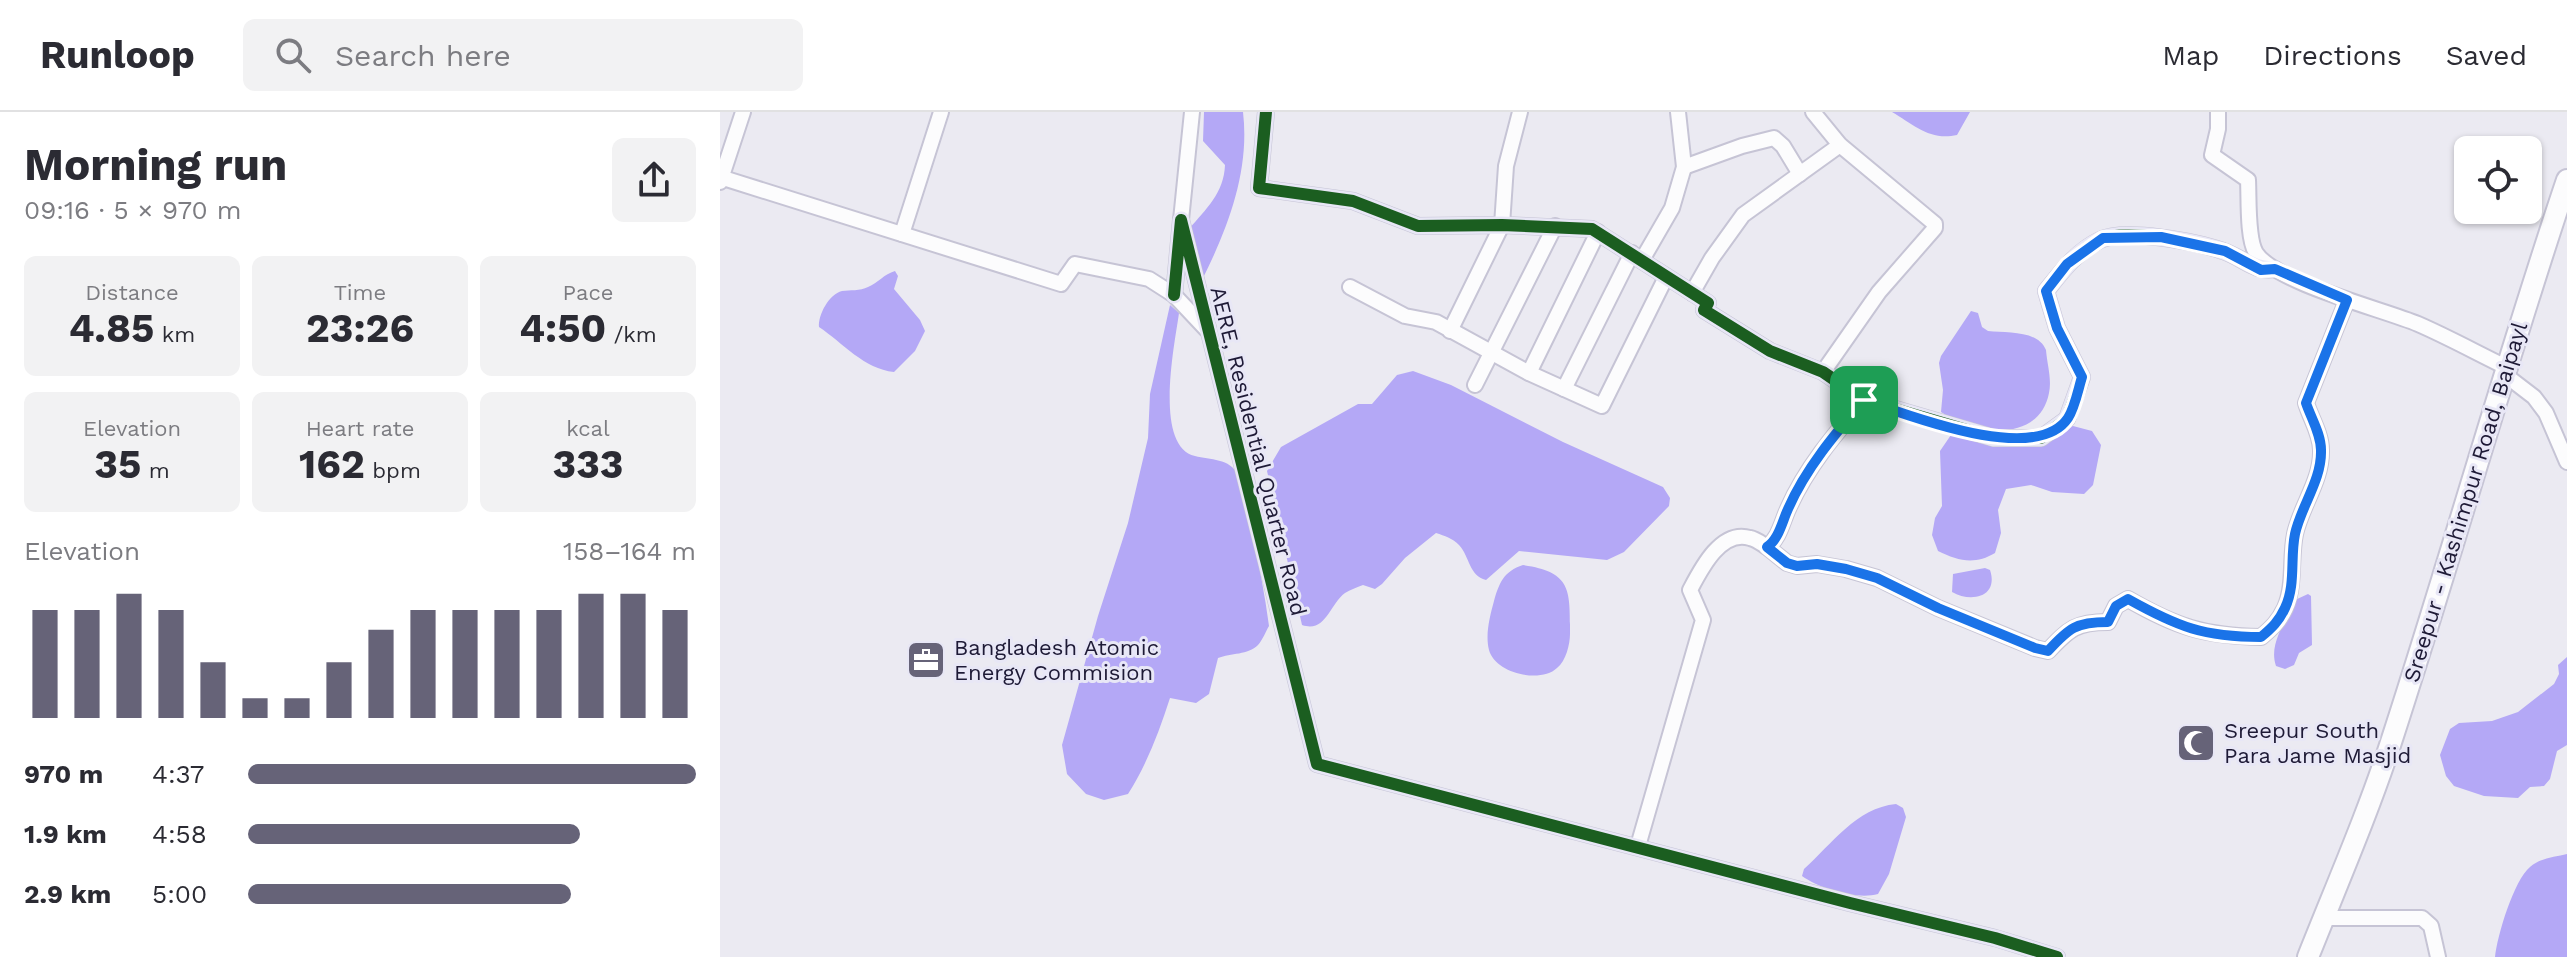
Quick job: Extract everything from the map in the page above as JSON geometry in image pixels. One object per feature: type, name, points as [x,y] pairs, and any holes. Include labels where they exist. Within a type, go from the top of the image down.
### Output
[{"type":"street","points":[[720,179],[743,112]]},
{"type":"street","points":[[902,234],[941,112]]},
{"type":"street","points":[[1181,220],[1192,112]]},
{"type":"street","points":[[1266,112],[1259,188],[1353,201],[1418,226],[1502,225],[1592,229],[1708,303],[1704,310],[1729,327],[1770,351],[1823,372],[1864,400],[1994,438],[2041,438],[2067,419],[2082,377],[2057,328],[2046,291],[2067,264],[2103,238],[2161,237],[2225,251],[2261,270],[2275,269]]},
{"type":"street","points":[[1450,331],[1502,225],[1506,166],[1520,112]]},
{"type":"street","points":[[1564,389],[1637,256],[1672,208],[1684,167],[1678,112]]},
{"type":"street","points":[[1813,112],[1840,145],[1935,224],[1935,228],[1879,292],[1823,372]]},
{"type":"street","points":[[2218,112],[2212,155],[2248,180],[2255,252],[2275,269],[2347,300],[2416,323],[2505,371],[2534,397],[2546,413],[2567,462]]},
{"type":"street","points":[[1684,167],[1774,138],[1783,146],[1800,174]]},
{"type":"street","points":[[1692,293],[1712,258],[1743,215],[1840,145]]},
{"type":"street","name":"AERE, Residential Quarter Road","points":[[720,179],[1061,284],[1075,264],[1149,279],[1174,295],[1209,332]]},
{"type":"street","name":"Sreepur - Kashimpur Road, Baipayl","points":[[2308,957],[2393,736],[2505,371],[2561,220],[2567,180]]},
{"type":"street","name":"AERE, Residential Quarter Road","points":[[1174,295],[1181,220]]},
{"type":"street","name":"AERE, Residential Quarter Road","points":[[1181,220],[1317,764],[1638,846]]},
{"type":"street","points":[[1475,385],[1555,226]]},
{"type":"street","points":[[1529,373],[1598,232]]},
{"type":"street","points":[[1350,287],[1405,316],[1436,322],[1491,354],[1602,406],[1666,277]]},
{"type":"street","points":[[2057,957],[1995,938],[1638,846],[1703,620],[1690,590],[1701,568],[1726,540],[1748,536],[1787,563],[1797,566],[1817,564],[1877,578],[1938,608],[2048,651],[2070,628],[2087,622],[2108,622],[2116,606],[2128,599],[2161,618],[2201,633],[2261,637],[2276,624],[2286,606],[2293,575],[2295,534],[2320,466],[2320,439],[2306,403],[2347,300]]},
{"type":"street","points":[[1767,547],[1774,543],[1789,505],[1812,465],[1864,400]]},
{"type":"street","points":[[2324,918],[2422,918],[2431,926],[2438,957]]},
{"type":"shaded area","points":[[1204,112],[1243,112],[1244,134],[1235,199],[1202,280],[1189,229],[1218,192],[1225,165],[1203,141]]},
{"type":"shaded area","points":[[1892,112],[1970,112],[1957,135],[1939,136],[1923,131]]},
{"type":"shaded area","points":[[895,271],[898,276],[894,289],[920,320],[925,331],[915,351],[894,372],[863,361],[819,327],[825,306],[837,293],[865,288]]},
{"type":"shaded area","points":[[1170,305],[1179,313],[1170,392],[1174,434],[1182,448],[1195,456],[1230,465],[1238,475],[1248,504],[1269,626],[1254,648],[1218,658],[1209,694],[1196,703],[1170,698],[1152,748],[1128,794],[1104,800],[1086,794],[1067,774],[1062,745],[1128,523],[1148,438],[1150,394]]},
{"type":"shaded area","points":[[1971,311],[1978,313],[1982,327],[1988,331],[2029,336],[2046,350],[2049,393],[2043,409],[2032,421],[2019,427],[1987,430],[1954,420],[1941,412],[1941,356]]},
{"type":"shaded area","points":[[1413,371],[1451,385],[1563,442],[1663,487],[1670,498],[1669,506],[1624,552],[1607,560],[1519,551],[1486,580],[1476,575],[1459,545],[1436,533],[1405,558],[1375,589],[1363,585],[1349,591],[1322,622],[1302,625],[1267,471],[1281,447],[1358,404],[1372,404],[1397,375]]},
{"type":"shaded area","points":[[2073,426],[2092,431],[2101,445],[2093,485],[2084,494],[2052,492],[2031,485],[2006,489],[1998,510],[2001,533],[1995,553],[1966,560],[1938,551],[1932,535],[1935,518],[1942,506],[1940,451],[1953,432],[2000,442]]},
{"type":"shaded area","points":[[1523,565],[1539,568],[1559,578],[1565,586],[1570,606],[1567,652],[1557,668],[1540,675],[1519,674],[1500,665],[1493,658],[1488,644],[1490,619],[1498,589],[1507,574]]},
{"type":"shaded area","points":[[1985,568],[1990,570],[1992,579],[1987,592],[1967,597],[1952,592],[1953,574]]},
{"type":"shaded area","points":[[2308,594],[2311,596],[2312,645],[2299,653],[2294,665],[2285,669],[2276,666],[2274,649],[2280,632],[2295,600]]},
{"type":"shaded area","points":[[2567,657],[2567,745],[2557,751],[2550,779],[2544,786],[2530,787],[2518,798],[2484,796],[2454,786],[2446,776],[2440,755],[2450,729],[2459,723],[2492,721],[2518,712],[2554,684],[2559,674],[2558,665]]},
{"type":"shaded area","points":[[1896,804],[1903,808],[1906,817],[1889,874],[1878,894],[1860,896],[1839,892],[1802,876],[1804,869],[1857,820],[1869,812]]},
{"type":"shaded area","points":[[2567,854],[2567,957],[2495,957],[2507,909],[2524,874],[2538,862]]},
{"type":"cycle path","points":[[1266,112],[1259,188],[1353,201],[1418,226],[1502,225],[1592,229],[1708,303],[1704,310],[1770,351],[1823,372],[1864,400],[1994,438],[2041,438],[2067,419],[2082,377],[2057,328],[2046,291],[2070,262],[2100,240],[2126,235],[2179,240],[2212,247],[2261,269],[2275,269]]},
{"type":"cycle path","points":[[1174,295],[1181,220],[1317,764],[1995,938],[2057,957]]},
{"type":"place","name":"Bangladesh Atomic Energy Commision","points":[[926,660]]},
{"type":"place","name":"Sreepur South Para Jame Masjid","points":[[2196,743]]},
{"type":"route","points":[[2161,237],[2225,251],[2261,270],[2275,269],[2347,300],[2306,403],[2320,439],[2320,466],[2295,534],[2293,575],[2286,606],[2276,624],[2261,637],[2201,633],[2161,618],[2128,599],[2116,606],[2108,622],[2087,622],[2070,628],[2048,651],[1938,608],[1877,578],[1817,564],[1797,566],[1787,563],[1767,547],[1774,543],[1789,505],[1812,465],[1864,400],[1994,438],[2041,438],[2067,419],[2082,377],[2057,328],[2046,291],[2067,264],[2103,238],[2161,237]]}]
